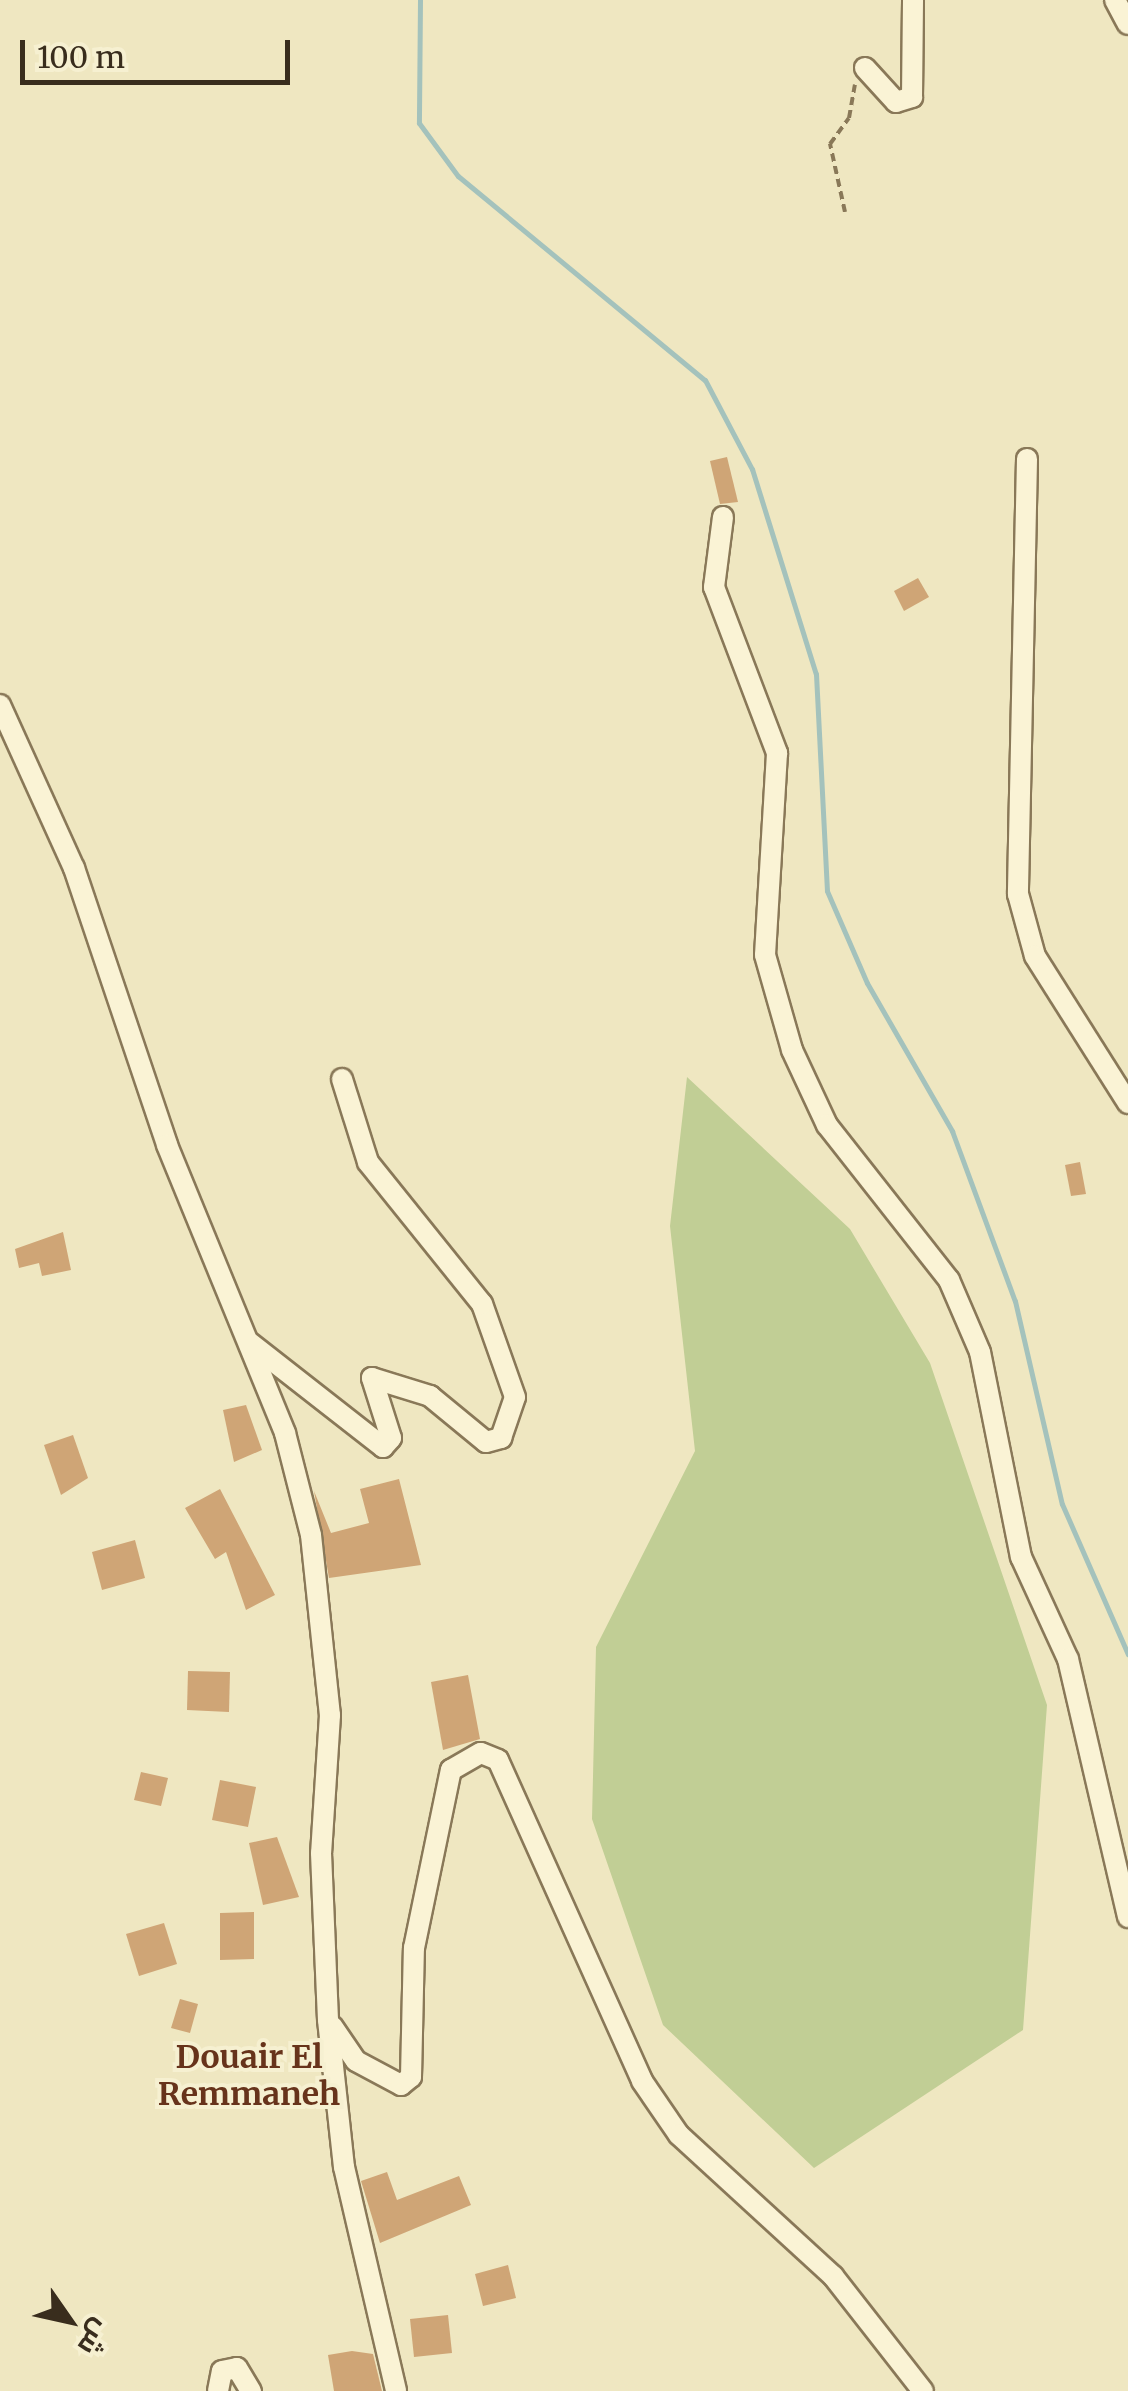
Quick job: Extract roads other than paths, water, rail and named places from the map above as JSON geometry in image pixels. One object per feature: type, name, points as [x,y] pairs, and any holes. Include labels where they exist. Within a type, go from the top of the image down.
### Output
[{"type":"street","points":[[865,68],[896,102],[912,98],[913,0]]},
{"type":"street","points":[[1115,0],[1128,24]]},
{"type":"street","points":[[1027,459],[1018,894],[1035,956],[1128,1103]]},
{"type":"street","points":[[723,516],[714,587],[777,753],[765,956],[786,1032],[828,1125],[949,1280],[980,1352],[1021,1557],[1068,1659],[1128,1917]]},
{"type":"street","points":[[0,705],[74,868],[167,1144],[284,1433],[322,1581],[328,2020],[344,2167],[396,2391]]},
{"type":"street","points":[[249,1342],[383,1447],[391,1438],[372,1378],[430,1396],[486,1442],[501,1438],[516,1397],[482,1304],[368,1162],[342,1079]]},
{"type":"street","points":[[328,2020],[356,2061],[402,2085],[411,2076],[414,1948],[450,1770],[482,1753],[498,1760],[642,2081],[679,2135],[833,2276],[923,2391]]},
{"type":"street","points":[[218,2391],[222,2371],[237,2368],[250,2391]]},
{"type":"waterway","points":[[420,0],[419,123],[458,176],[705,380],[752,469],[816,674],[827,891],[867,983],[952,1131],[1015,1301],[1062,1504],[1128,1654]]},
{"type":"district","name":"Douair El Remmaneh","points":[[249,2076]]}]
